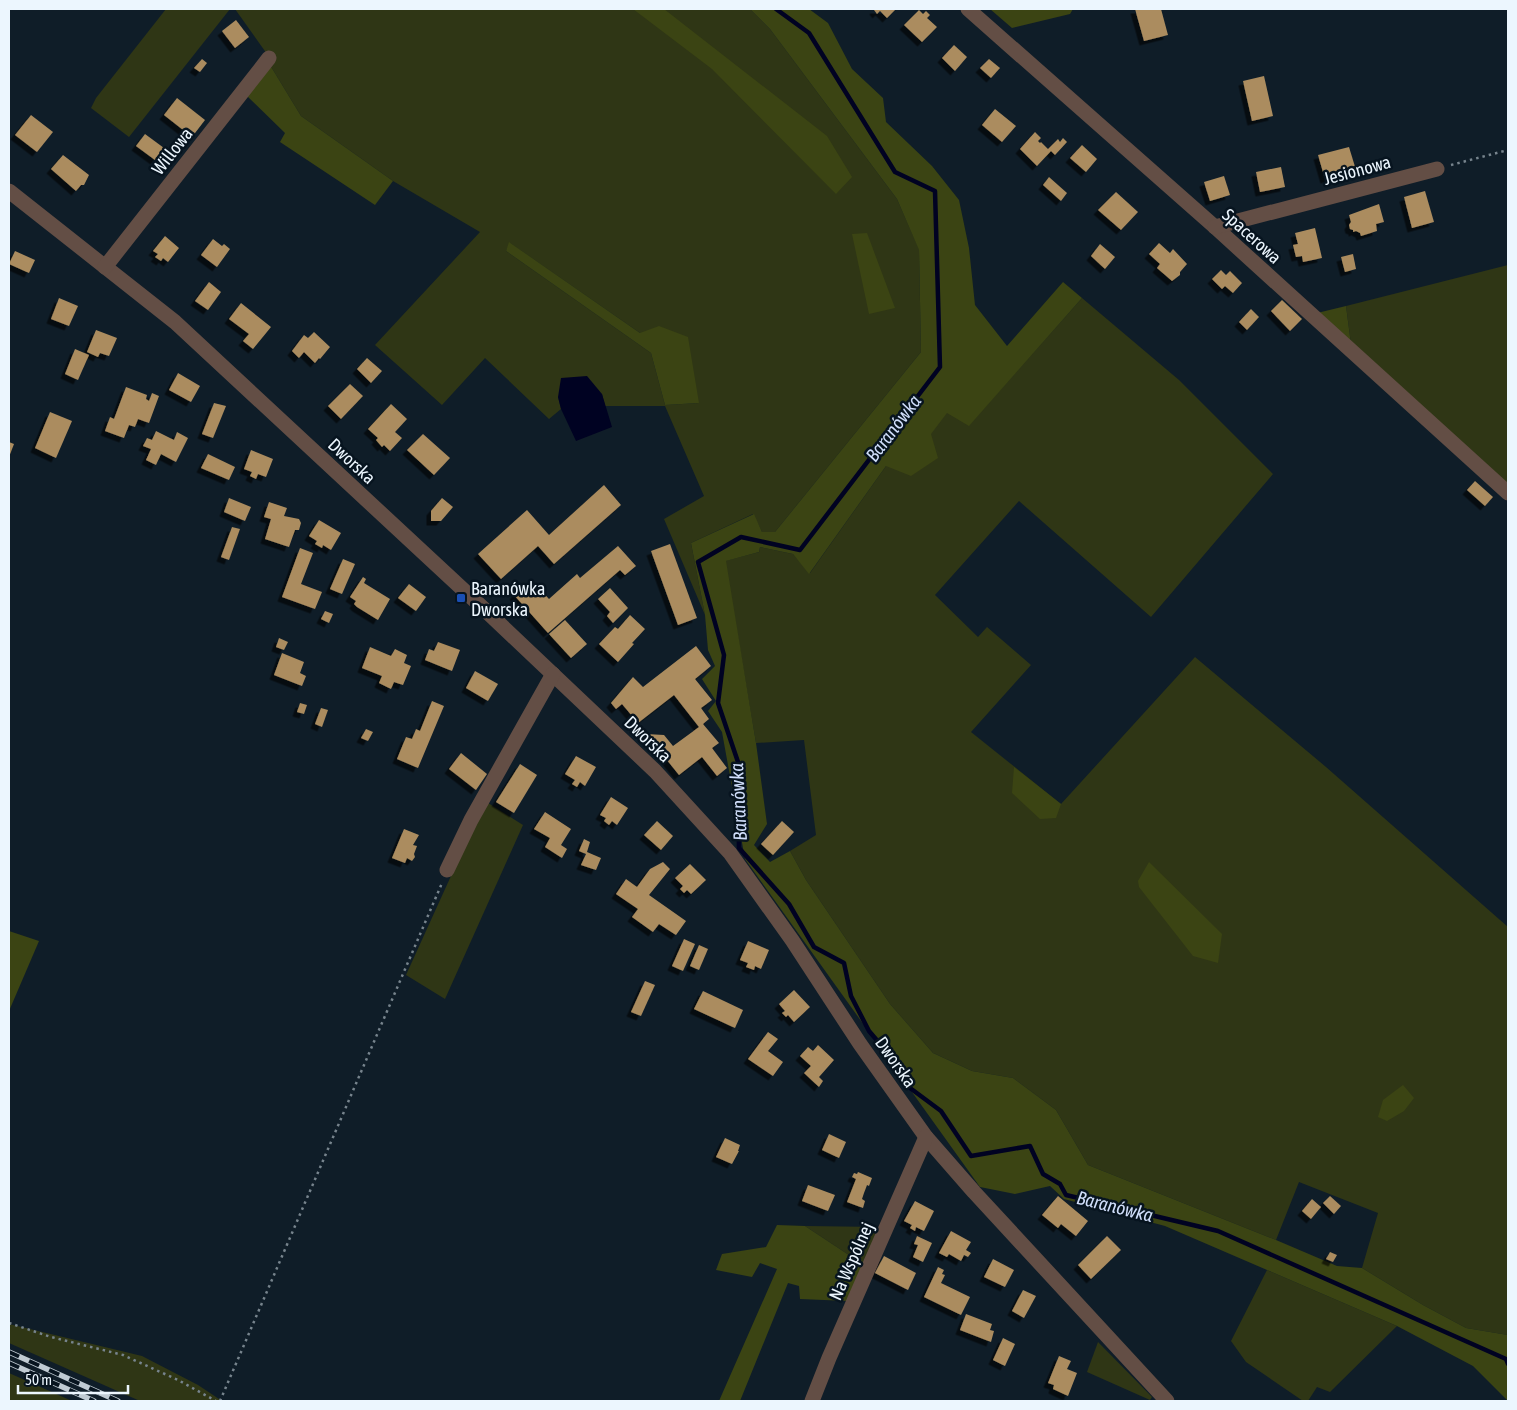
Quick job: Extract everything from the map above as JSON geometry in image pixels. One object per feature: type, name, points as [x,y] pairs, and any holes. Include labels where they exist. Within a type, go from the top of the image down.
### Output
[{"type":"street","name":"Spacerowa","points":[[968,9],[1215,227],[1508,494]]},
{"type":"street","name":"Willowa","points":[[105,267],[269,58]]},
{"type":"street","name":"Jesionowa","points":[[1215,227],[1437,169]]},
{"type":"street","name":"Dworska","points":[[9,191],[175,322],[553,674],[654,771],[730,853],[792,940],[860,1044],[926,1137],[974,1192],[1167,1401]]},
{"type":"street","points":[[447,870],[471,820],[553,674]]},
{"type":"street","name":"Na Wspólnej","points":[[812,1401],[926,1137]]},
{"type":"path","points":[[1437,169],[1508,150]]},
{"type":"path","points":[[220,1401],[447,870]]},
{"type":"path","points":[[9,1323],[51,1337],[123,1355],[178,1380],[216,1401]]},
{"type":"green space","points":[[166,9],[230,9],[129,137],[91,108],[96,98]]},
{"type":"green space","points":[[235,9],[750,9],[770,29],[897,199],[919,249],[921,352],[775,532],[762,532],[753,514],[691,543],[705,615],[664,519],[704,496],[665,406],[605,406],[602,394],[558,397],[561,409],[549,419],[485,358],[442,405],[375,345],[480,232],[393,181],[301,116],[270,65],[267,54]],"holes":[[[510,243],[640,333],[699,403],[665,405],[651,353],[506,251]]]},
{"type":"green space","points":[[633,9],[664,9],[827,136],[852,177],[836,194],[712,69]]},
{"type":"green space","points":[[750,9],[809,9],[828,23],[852,69],[883,98],[886,122],[932,166],[959,200],[969,248],[975,305],[1007,346],[1063,282],[1082,298],[969,426],[947,413],[931,434],[938,458],[911,476],[886,466],[809,574],[793,554],[760,547],[759,552],[726,561],[756,743],[767,824],[754,845],[770,862],[790,851],[806,880],[890,1004],[933,1053],[972,1071],[1013,1078],[1056,1110],[1088,1165],[1337,1266],[1362,1268],[1423,1305],[1466,1328],[1508,1335],[1508,1401],[1473,1366],[1397,1326],[1165,1226],[1064,1199],[1050,1186],[1015,1194],[980,1187],[745,859],[722,732],[708,711],[716,701],[702,679],[715,666],[708,650],[705,615],[691,543],[754,514],[762,532],[775,532],[921,352],[919,250],[897,199],[770,29]]},
{"type":"green space","points":[[990,9],[1073,9],[1070,14],[1012,28]]},
{"type":"green space","points":[[270,65],[301,116],[393,181],[375,205],[280,142],[285,133],[247,96]]},
{"type":"green space","points":[[867,233],[895,308],[869,314],[852,234]]},
{"type":"green space","points":[[509,242],[640,333],[659,326],[688,337],[699,403],[665,405],[651,353],[506,251]]},
{"type":"green space","points":[[1508,265],[1508,485],[1351,344],[1346,306]]},
{"type":"green space","points":[[1082,298],[1179,380],[1273,474],[1151,617],[1019,501],[935,595],[978,637],[987,627],[1031,665],[971,732],[1061,804],[1195,657],[1326,767],[1508,927],[1508,1335],[1466,1328],[1423,1305],[1362,1268],[1378,1213],[1299,1182],[1276,1240],[1088,1165],[1056,1110],[1013,1078],[972,1071],[933,1053],[890,1004],[806,880],[790,851],[816,835],[804,740],[756,743],[725,561],[759,552],[760,547],[793,554],[810,573],[886,466],[930,434],[947,412],[970,424]]},
{"type":"green space","points":[[1346,306],[1351,344],[1317,313]]},
{"type":"green space","points":[[1014,767],[1061,804],[1056,818],[1040,819],[1012,793]]},
{"type":"green space","points":[[485,801],[523,825],[445,999],[406,975]]},
{"type":"green space","points":[[1149,862],[1222,934],[1218,963],[1193,956],[1139,887],[1138,881]]},
{"type":"green space","points":[[9,931],[39,941],[9,1011]]},
{"type":"green space","points":[[1403,1085],[1414,1098],[1404,1111],[1387,1121],[1378,1117],[1383,1100]]},
{"type":"green space","points":[[777,1225],[805,1226],[864,1265],[848,1301],[800,1299],[799,1286],[788,1283],[740,1401],[719,1401],[777,1269],[760,1263],[752,1277],[716,1270],[722,1254],[766,1247]]},
{"type":"green space","points":[[805,1226],[881,1227],[864,1265]]},
{"type":"green space","points":[[1267,1270],[1397,1326],[1330,1392],[1317,1387],[1308,1401],[1303,1401],[1246,1362],[1231,1341]]},
{"type":"green space","points":[[9,1324],[142,1356],[198,1385],[222,1401],[140,1401],[9,1343]]},
{"type":"green space","points":[[1098,1342],[1152,1397],[1150,1400],[1087,1372]]},
{"type":"green space","points":[[9,1373],[72,1401],[9,1401]]},
{"type":"water","points":[[587,376],[602,394],[612,427],[576,441],[561,409],[558,397],[561,378]]},
{"type":"building","points":[[875,9],[896,9],[887,18],[880,11],[877,14]]},
{"type":"building","points":[[1135,9],[1161,9],[1168,35],[1144,41]]},
{"type":"building","points":[[919,10],[923,14],[926,11],[930,15],[927,18],[937,27],[922,42],[904,25]]},
{"type":"building","points":[[236,20],[249,37],[235,48],[222,31]]},
{"type":"building","points":[[954,45],[967,57],[955,71],[942,58]]},
{"type":"building","points":[[202,59],[207,63],[200,72],[194,68]]},
{"type":"building","points":[[989,59],[1000,68],[991,78],[980,68]]},
{"type":"building","points":[[1264,76],[1273,116],[1252,121],[1243,81]]},
{"type":"building","points":[[177,98],[205,120],[192,137],[164,115]]},
{"type":"building","points":[[995,109],[1016,126],[1002,142],[982,125]]},
{"type":"building","points":[[31,115],[53,132],[37,152],[15,135]]},
{"type":"building","points":[[1035,132],[1041,138],[1038,141],[1048,149],[1058,139],[1060,142],[1063,138],[1067,142],[1055,155],[1051,151],[1037,166],[1020,149]]},
{"type":"building","points":[[145,134],[164,148],[155,160],[136,146]]},
{"type":"building","points":[[1082,145],[1097,159],[1086,172],[1070,158]]},
{"type":"building","points":[[1349,147],[1356,170],[1325,179],[1318,155]]},
{"type":"building","points":[[63,155],[89,175],[84,185],[81,185],[76,191],[51,169]]},
{"type":"building","points":[[1281,167],[1285,187],[1260,192],[1256,172]]},
{"type":"building","points":[[1224,176],[1230,195],[1210,201],[1204,182]]},
{"type":"building","points":[[1049,177],[1067,193],[1061,201],[1043,185]]},
{"type":"building","points":[[1425,191],[1434,222],[1412,228],[1404,197]]},
{"type":"building","points":[[1116,192],[1138,212],[1121,230],[1098,210]]},
{"type":"building","points":[[1379,204],[1384,222],[1376,224],[1377,231],[1361,236],[1360,233],[1353,232],[1350,229],[1349,215]]},
{"type":"building","points":[[1315,228],[1322,258],[1303,262],[1302,256],[1296,257],[1293,245],[1298,244],[1295,233]]},
{"type":"building","points":[[165,236],[179,248],[168,262],[163,258],[161,261],[155,257],[158,254],[153,251]]},
{"type":"building","points":[[213,239],[230,249],[217,267],[201,255]]},
{"type":"building","points":[[1159,243],[1170,253],[1173,249],[1187,264],[1180,272],[1180,275],[1172,281],[1157,268],[1160,264],[1149,254]]},
{"type":"building","points":[[1100,244],[1115,257],[1105,269],[1091,256]]},
{"type":"building","points":[[15,251],[35,260],[29,273],[9,264]]},
{"type":"building","points":[[1353,254],[1356,269],[1345,272],[1341,257]]},
{"type":"building","points":[[1221,270],[1226,275],[1230,271],[1242,283],[1233,293],[1225,286],[1222,289],[1212,279]]},
{"type":"building","points":[[209,282],[221,292],[208,310],[195,301]]},
{"type":"building","points":[[59,298],[78,306],[69,326],[51,319]]},
{"type":"building","points":[[1282,300],[1302,319],[1290,331],[1271,311]]},
{"type":"building","points":[[241,303],[271,327],[253,349],[243,341],[249,334],[229,319]]},
{"type":"building","points":[[1251,309],[1259,317],[1247,330],[1239,322]]},
{"type":"building","points":[[96,330],[117,338],[109,356],[100,353],[98,357],[87,352]]},
{"type":"building","points":[[314,332],[330,347],[315,363],[304,352],[299,358],[292,351],[304,335],[308,338]]},
{"type":"building","points":[[75,349],[89,355],[78,380],[65,374]]},
{"type":"building","points":[[367,358],[382,371],[371,383],[357,369]]},
{"type":"building","points":[[178,373],[200,386],[191,402],[169,390]]},
{"type":"building","points":[[350,384],[363,396],[341,419],[328,406]]},
{"type":"building","points":[[126,387],[147,395],[146,399],[149,401],[152,393],[159,396],[149,423],[138,419],[135,427],[129,425],[124,438],[105,431],[110,417],[114,419]]},
{"type":"building","points":[[214,403],[226,406],[213,438],[202,434]]},
{"type":"building","points":[[391,404],[407,419],[395,432],[402,438],[390,451],[384,445],[382,447],[376,440],[378,438],[368,429]]},
{"type":"building","points":[[50,412],[72,421],[56,458],[35,448]]},
{"type":"building","points":[[156,431],[174,440],[177,432],[188,438],[176,462],[161,454],[156,465],[146,460],[151,449],[143,446],[147,438],[152,440]]},
{"type":"building","points":[[423,434],[450,458],[434,475],[407,450]]},
{"type":"building","points":[[9,442],[14,444],[9,457]]},
{"type":"building","points":[[251,450],[273,459],[266,477],[258,474],[256,479],[250,476],[252,472],[244,469]]},
{"type":"building","points":[[208,454],[235,467],[229,480],[201,468]]},
{"type":"building","points":[[1475,481],[1493,497],[1485,506],[1467,490]]},
{"type":"building","points":[[604,485],[621,505],[554,564],[538,546],[501,579],[478,554],[527,510],[549,535]]},
{"type":"building","points":[[229,498],[251,507],[245,521],[224,512]]},
{"type":"building","points":[[442,498],[453,507],[441,521],[431,521],[431,511]]},
{"type":"building","points":[[269,502],[287,508],[284,516],[299,519],[301,523],[299,530],[295,530],[289,547],[265,539],[271,519],[264,517]]},
{"type":"building","points":[[319,520],[341,533],[331,550],[323,545],[322,548],[315,544],[317,541],[309,536]]},
{"type":"building","points":[[232,527],[240,529],[229,560],[221,557]]},
{"type":"building","points":[[670,544],[697,618],[678,625],[651,551]]},
{"type":"building","points":[[618,546],[636,566],[625,575],[620,570],[548,633],[514,595],[523,586],[536,585],[549,599],[577,574],[580,578]]},
{"type":"building","points":[[300,548],[313,553],[301,584],[322,592],[315,609],[282,597]]},
{"type":"building","points":[[343,559],[355,564],[342,594],[330,589]]},
{"type":"building","points":[[363,577],[366,579],[364,583],[390,599],[378,620],[357,607],[354,604],[356,601],[350,597]]},
{"type":"building","points":[[409,584],[426,597],[416,611],[398,598]]},
{"type":"building","points":[[610,588],[628,608],[613,623],[607,616],[610,612],[598,599]]},
{"type":"building","points":[[325,611],[333,614],[329,623],[321,619]]},
{"type":"building","points":[[630,615],[645,629],[618,662],[599,644],[615,627],[618,629]]},
{"type":"building","points":[[565,620],[587,644],[571,658],[549,634]]},
{"type":"building","points":[[279,638],[288,642],[284,650],[276,647]]},
{"type":"building","points":[[438,642],[460,650],[452,671],[425,660],[429,649],[434,651]]},
{"type":"building","points":[[696,646],[711,666],[695,679],[712,700],[701,708],[709,719],[703,724],[719,743],[712,748],[727,768],[717,776],[702,757],[679,775],[646,734],[664,735],[673,746],[699,727],[674,695],[638,723],[622,704],[616,709],[611,703],[633,677],[643,687]]},
{"type":"building","points":[[370,647],[391,656],[395,649],[407,655],[404,663],[411,666],[403,685],[394,682],[391,689],[379,683],[382,676],[362,668]]},
{"type":"building","points":[[282,653],[304,662],[300,673],[306,676],[302,686],[274,675]]},
{"type":"building","points":[[475,671],[498,684],[488,701],[466,688]]},
{"type":"building","points":[[432,701],[444,706],[418,768],[397,759],[406,737],[412,739],[416,729],[420,731]]},
{"type":"building","points":[[300,703],[307,705],[304,714],[297,712]]},
{"type":"building","points":[[321,708],[328,710],[322,727],[315,724]]},
{"type":"building","points":[[366,729],[373,732],[368,741],[361,738]]},
{"type":"building","points":[[461,753],[487,774],[476,790],[449,769]]},
{"type":"building","points":[[576,756],[596,767],[585,786],[580,782],[577,787],[572,784],[575,780],[565,774]]},
{"type":"building","points":[[520,764],[537,775],[514,813],[496,802]]},
{"type":"building","points":[[611,797],[628,808],[617,825],[612,821],[609,825],[604,821],[606,818],[600,815]]},
{"type":"building","points":[[545,812],[571,829],[561,845],[567,849],[562,858],[545,847],[550,838],[534,829]]},
{"type":"building","points":[[657,821],[673,836],[661,850],[644,835]]},
{"type":"building","points":[[782,821],[794,832],[773,855],[761,844]]},
{"type":"building","points":[[404,829],[419,835],[413,845],[417,846],[414,854],[415,857],[412,861],[407,858],[405,863],[392,858]]},
{"type":"building","points":[[584,839],[590,842],[587,852],[601,858],[596,870],[581,865],[586,854],[579,851]]},
{"type":"building","points":[[663,862],[670,869],[649,895],[686,921],[676,935],[659,924],[653,932],[632,917],[638,909],[616,894],[626,879],[637,887],[650,869]]},
{"type":"building","points":[[690,864],[706,880],[691,894],[687,890],[684,893],[680,889],[683,886],[675,878]]},
{"type":"building","points":[[684,939],[695,944],[683,971],[672,966]]},
{"type":"building","points":[[748,941],[769,950],[761,969],[755,966],[754,970],[746,967],[748,963],[740,960]]},
{"type":"building","points":[[699,945],[708,949],[699,970],[690,966]]},
{"type":"building","points":[[645,981],[655,985],[641,1016],[631,1012]]},
{"type":"building","points":[[794,990],[810,1007],[794,1022],[788,1015],[786,1017],[782,1013],[785,1011],[779,1004]]},
{"type":"building","points":[[703,991],[743,1010],[735,1028],[694,1009]]},
{"type":"building","points":[[768,1032],[778,1039],[768,1051],[783,1062],[773,1076],[748,1059]]},
{"type":"building","points":[[818,1045],[834,1060],[819,1077],[823,1081],[819,1087],[804,1073],[811,1066],[800,1056],[808,1047],[813,1051]]},
{"type":"building","points":[[829,1134],[846,1142],[839,1158],[822,1150]]},
{"type":"building","points":[[725,1138],[740,1145],[732,1164],[716,1157]]},
{"type":"building","points":[[858,1172],[872,1178],[869,1186],[867,1185],[862,1199],[865,1201],[863,1208],[847,1202],[856,1179],[852,1177],[854,1173],[857,1174]]},
{"type":"building","points":[[808,1185],[835,1195],[828,1211],[802,1201]]},
{"type":"building","points":[[1058,1196],[1088,1221],[1076,1236],[1061,1224],[1058,1228],[1042,1215]]},
{"type":"building","points":[[1330,1196],[1341,1206],[1334,1214],[1323,1203]]},
{"type":"building","points":[[1312,1199],[1321,1207],[1311,1219],[1302,1211]]},
{"type":"building","points":[[915,1201],[934,1211],[924,1231],[916,1227],[915,1231],[910,1228],[912,1225],[904,1221]]},
{"type":"building","points":[[951,1231],[971,1242],[966,1250],[971,1253],[968,1257],[964,1255],[961,1261],[949,1254],[947,1257],[939,1253]]},
{"type":"building","points":[[917,1236],[932,1243],[923,1262],[913,1257],[918,1245],[914,1244]]},
{"type":"building","points":[[1107,1236],[1121,1250],[1091,1279],[1078,1265]]},
{"type":"building","points":[[1330,1252],[1337,1255],[1333,1262],[1326,1259]]},
{"type":"building","points":[[884,1256],[916,1273],[908,1290],[875,1273]]},
{"type":"building","points":[[993,1259],[1014,1270],[1005,1287],[984,1277]]},
{"type":"building","points":[[938,1267],[944,1270],[942,1274],[945,1275],[941,1283],[970,1297],[961,1315],[924,1297]]},
{"type":"building","points":[[1023,1290],[1036,1296],[1024,1318],[1012,1311]]},
{"type":"building","points":[[966,1314],[992,1324],[990,1330],[994,1331],[991,1342],[960,1330]]},
{"type":"building","points":[[1003,1338],[1015,1344],[1005,1366],[993,1360]]},
{"type":"building","points":[[1059,1356],[1071,1361],[1067,1369],[1077,1373],[1068,1396],[1053,1389],[1054,1385],[1048,1383]]},
{"type":"waterway","name":"Baranówka","points":[[776,9],[809,33],[895,172],[935,191],[940,367],[800,550],[741,537],[698,562],[724,655],[718,703],[738,762],[739,848],[789,904],[814,947],[844,963],[851,996],[869,1031],[898,1065],[910,1088],[941,1111],[971,1156],[1030,1146],[1043,1174],[1060,1184],[1066,1195],[1218,1231],[1506,1359],[1508,1364]]},
{"type":"railway","points":[[9,1352],[118,1401]]},
{"type":"railway","points":[[9,1363],[94,1401]]},
{"type":"place","name":"Baranówka Dworska","points":[[461,598]]}]
